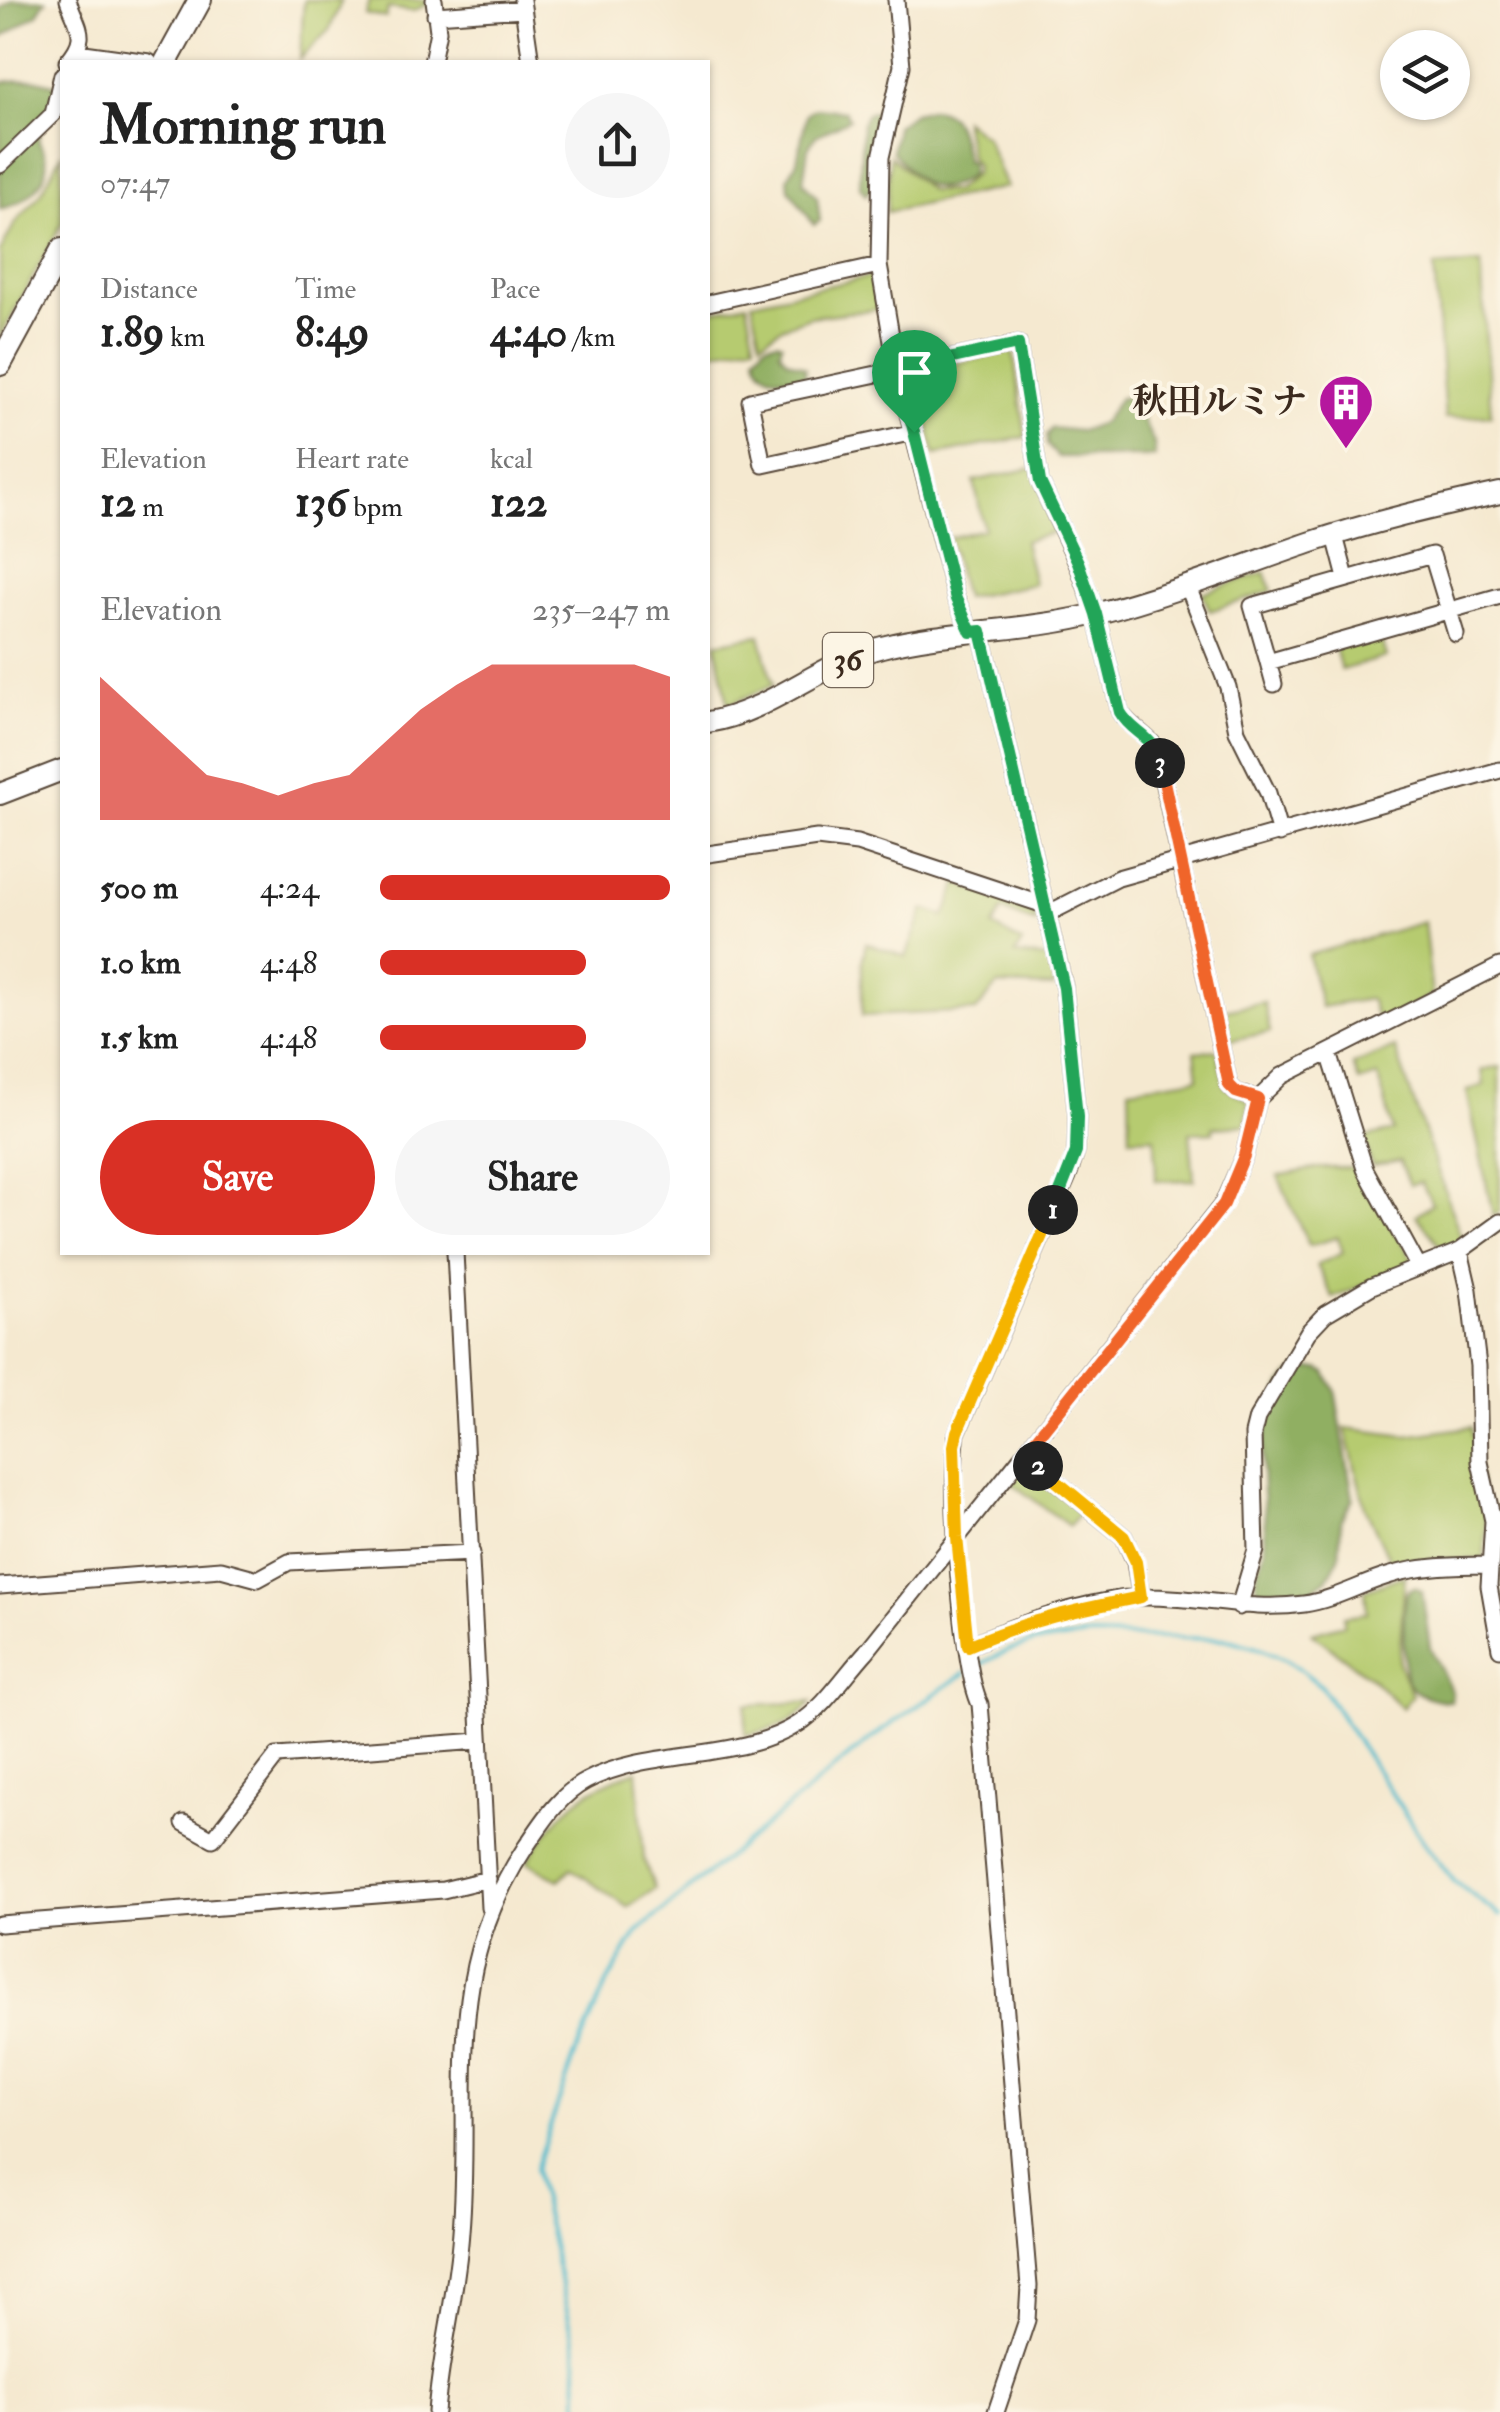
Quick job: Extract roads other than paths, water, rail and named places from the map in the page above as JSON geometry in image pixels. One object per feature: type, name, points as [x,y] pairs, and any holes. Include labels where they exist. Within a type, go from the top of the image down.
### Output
[{"type":"highway","points":[[167,60],[200,0]]},
{"type":"highway","points":[[0,364],[60,254]]},
{"type":"main road","name":"36","points":[[710,722],[755,707],[830,667],[878,648],[1096,614],[1335,536],[1500,492]]},
{"type":"main road","points":[[0,794],[60,771]]},
{"type":"street","points":[[68,0],[81,37],[72,57],[118,60]]},
{"type":"street","points":[[896,0],[902,66],[881,156],[878,265],[897,370],[956,599],[976,632],[1064,988],[1077,1117],[1076,1152],[1068,1176],[957,1432],[953,1472],[968,1646],[980,1704],[1029,2286],[1026,2320],[996,2412]]},
{"type":"street","points":[[432,60],[438,31],[435,8],[523,4],[531,60]]},
{"type":"street","points":[[0,165],[53,114],[60,83]]},
{"type":"street","points":[[710,303],[878,265]]},
{"type":"street","points":[[914,432],[763,465],[750,401],[1018,344],[1040,482],[1078,562],[1096,614],[1120,712],[1125,722],[1149,738],[1156,748],[1229,1085],[1236,1092],[1258,1099]]},
{"type":"street","points":[[1335,536],[1346,578]]},
{"type":"street","points":[[1274,684],[1252,606],[1346,578],[1432,555],[1456,634]]},
{"type":"street","points":[[1188,587],[1228,687],[1237,731],[1268,793],[1280,834]]},
{"type":"street","points":[[1268,662],[1500,596]]},
{"type":"street","points":[[710,854],[817,838],[837,840],[868,847],[1045,910],[1118,878],[1500,770]]},
{"type":"street","points":[[436,2412],[462,2229],[464,2057],[476,1951],[490,1910],[548,1813],[586,1781],[634,1764],[766,1740],[804,1722],[866,1652],[1224,1204],[1244,1156],[1258,1099],[1282,1076],[1500,966]]},
{"type":"street","points":[[1329,1053],[1365,1170],[1419,1268]]},
{"type":"street","points":[[1239,1607],[1256,1550],[1253,1434],[1257,1418],[1308,1332],[1342,1301],[1460,1252],[1500,1222]]},
{"type":"street","points":[[1460,1252],[1470,1290],[1478,1366],[1480,1462],[1493,1520],[1489,1586],[1500,1648]]},
{"type":"street","points":[[455,1255],[478,1741],[490,1910]]},
{"type":"street","points":[[1024,1454],[1124,1537],[1136,1562],[1141,1597]]},
{"type":"street","points":[[0,1586],[221,1569],[258,1579],[289,1562],[472,1554]]},
{"type":"street","points":[[968,1646],[1008,1628],[1070,1610],[1141,1597],[1239,1607],[1308,1604],[1410,1570],[1490,1565]]},
{"type":"street","points":[[184,1824],[212,1839],[277,1756],[478,1741]]},
{"type":"street","points":[[0,1924],[443,1890],[488,1878]]},
{"type":"waterway","points":[[973,1668],[1035,1642],[1092,1636],[1225,1639],[1292,1663],[1321,1686],[1425,1844],[1454,1881],[1500,1916]]},
{"type":"waterway","points":[[579,2412],[576,2350],[535,2169],[575,2055],[606,1985],[637,1932],[870,1739],[965,1673]]},
{"type":"place","name":"秋田ルミナ","points":[[1346,451]]}]
